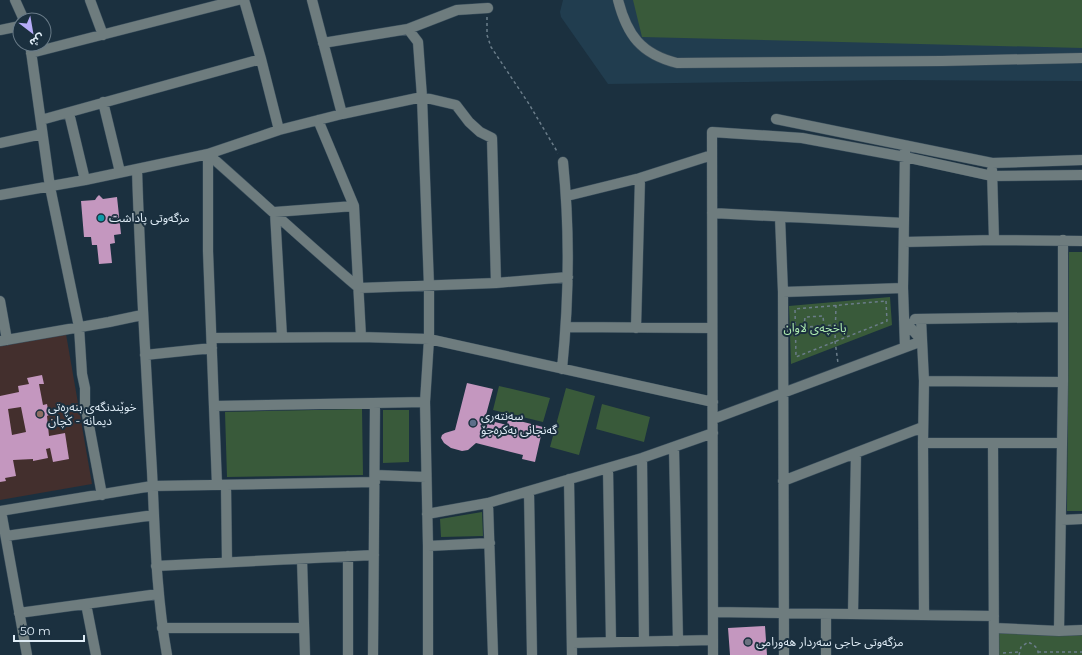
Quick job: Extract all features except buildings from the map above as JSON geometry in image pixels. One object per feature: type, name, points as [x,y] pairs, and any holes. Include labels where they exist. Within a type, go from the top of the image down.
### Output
[{"type":"street","points":[[15,0],[20,12]]},
{"type":"street","points":[[90,0],[103,35]]},
{"type":"street","points":[[52,44],[103,35],[238,0]]},
{"type":"street","points":[[244,0],[279,130]]},
{"type":"street","points":[[312,0],[342,114]]},
{"type":"street","points":[[618,0],[628,30],[635,39],[653,55],[677,63],[1082,58]]},
{"type":"street","points":[[323,43],[408,29],[458,10],[488,8]]},
{"type":"street","points":[[0,30],[12,28]]},
{"type":"street","points":[[408,29],[418,42],[422,97],[429,339],[425,402],[428,546],[428,655]]},
{"type":"street","points":[[31,52],[50,187],[79,327],[82,374],[86,388],[85,404],[102,495]]},
{"type":"street","points":[[41,120],[261,59]]},
{"type":"street","points":[[0,195],[50,187],[208,154],[279,130],[342,114],[422,97],[456,105],[469,122],[480,132],[492,138],[496,283]]},
{"type":"street","points":[[103,102],[120,172]]},
{"type":"street","points":[[69,112],[85,180]]},
{"type":"street","points":[[776,119],[992,163],[1082,160]]},
{"type":"street","points":[[318,120],[354,206],[361,337]]},
{"type":"street","points":[[714,655],[712,132],[802,138],[905,157],[992,176],[1082,175]]},
{"type":"street","points":[[0,143],[42,134]]},
{"type":"street","points":[[905,347],[903,288],[906,145]]},
{"type":"street","points":[[208,154],[275,212],[307,244],[359,288],[496,283],[568,277]]},
{"type":"street","points":[[208,154],[208,251],[214,406],[222,485],[227,562]]},
{"type":"street","points":[[567,196],[640,178],[712,155]]},
{"type":"street","points":[[562,369],[566,327],[568,277],[567,196],[563,162]]},
{"type":"street","points":[[992,163],[994,240]]},
{"type":"street","points":[[136,168],[142,315],[156,566],[162,628],[167,655]]},
{"type":"street","points":[[636,328],[640,178]]},
{"type":"street","points":[[275,212],[354,206]]},
{"type":"street","points":[[275,212],[282,337]]},
{"type":"street","points":[[712,213],[904,224]]},
{"type":"street","points":[[780,216],[783,292],[784,655]]},
{"type":"street","points":[[904,242],[994,240],[1082,241]]},
{"type":"street","points":[[1060,630],[1063,240]]},
{"type":"street","points":[[783,292],[903,288]]},
{"type":"street","points":[[0,301],[4,340],[142,315]]},
{"type":"street","points":[[904,320],[1063,317]]},
{"type":"street","points":[[905,347],[921,319]]},
{"type":"street","points":[[921,319],[924,381],[924,615]]},
{"type":"street","points":[[904,320],[922,341]]},
{"type":"street","points":[[566,327],[712,328]]},
{"type":"street","points":[[145,355],[212,343],[282,337],[429,339],[713,402]]},
{"type":"street","points":[[713,419],[922,341]]},
{"type":"street","points":[[924,381],[1063,382]]},
{"type":"street","points":[[214,406],[425,402]]},
{"type":"street","points":[[373,655],[375,403]]},
{"type":"street","points":[[783,481],[924,427]]},
{"type":"street","points":[[427,514],[488,503],[529,492],[674,448],[713,433]]},
{"type":"street","points":[[923,442],[1062,443]]},
{"type":"street","points":[[993,443],[994,628],[998,654]]},
{"type":"street","points":[[674,448],[678,641]]},
{"type":"street","points":[[853,614],[856,453]]},
{"type":"street","points":[[642,458],[644,642]]},
{"type":"street","points":[[608,468],[611,642]]},
{"type":"street","points":[[27,655],[1,511],[152,486],[222,485],[426,477]]},
{"type":"street","points":[[569,479],[572,655]]},
{"type":"street","points":[[529,492],[532,655]]},
{"type":"street","points":[[488,503],[493,655]]},
{"type":"street","points":[[6,536],[154,515]]},
{"type":"street","points":[[1061,520],[1082,520]]},
{"type":"street","points":[[428,546],[490,543]]},
{"type":"street","points":[[156,566],[374,555]]},
{"type":"street","points":[[348,556],[348,655]]},
{"type":"street","points":[[302,559],[305,655]]},
{"type":"street","points":[[19,613],[158,594]]},
{"type":"street","points":[[86,604],[96,655]]},
{"type":"street","points":[[713,612],[994,616]]},
{"type":"street","points":[[826,614],[826,655]]},
{"type":"street","points":[[162,628],[304,628]]},
{"type":"street","points":[[994,628],[1082,630]]},
{"type":"street","points":[[572,643],[714,640]]},
{"type":"path","points":[[488,8],[487,35],[491,47],[507,68],[563,162]]},
{"type":"path","points":[[886,301],[887,321],[796,356],[796,328],[795,309],[886,301]]},
{"type":"path","points":[[836,305],[835,341],[839,372]]},
{"type":"path","points":[[804,327],[805,317],[823,316],[824,326]]},
{"type":"path","points":[[796,328],[836,325]]},
{"type":"path","points":[[998,654],[1019,654],[1021,647],[1028,642],[1036,647],[1038,654],[1082,652]]},
{"type":"shaded area","points":[[563,0],[1082,0],[1082,81],[897,80],[608,84],[561,17],[560,12]]},
{"type":"shaded area","name":"خوێندنگەی بنەڕەتی دیمانە - کچان","points":[[66,334],[92,484],[0,500],[0,345]]},
{"type":"green space","points":[[633,0],[1082,0],[1082,48],[642,37]]},
{"type":"green space","points":[[1069,252],[1082,252],[1082,511],[1067,511]]},
{"type":"green space","name":"باخچەی لاوان","points":[[890,297],[892,325],[791,364],[789,306]]},
{"type":"green space","points":[[499,386],[550,398],[543,422],[493,410]]},
{"type":"green space","points":[[566,388],[595,396],[579,455],[550,447]]},
{"type":"green space","points":[[602,404],[650,417],[644,442],[596,429]]},
{"type":"green space","points":[[362,409],[363,475],[227,477],[225,412]]},
{"type":"green space","points":[[383,410],[409,410],[409,462],[383,463]]},
{"type":"green space","points":[[482,512],[483,536],[441,537],[440,519]]},
{"type":"green space","points":[[998,631],[1082,631],[1082,655],[998,655]]},
{"type":"place","name":"مزگەوتی پاداشت","points":[[101,218]]},
{"type":"place","name":"خوێندنگەی بنەڕەتی دیمانە - کچان","points":[[40,414]]},
{"type":"place","name":"سەنتەری گەنجانی بەکرەجۆ","points":[[473,423]]},
{"type":"place","name":"مزگەوتی حاجی سەردار هەورامی","points":[[748,642]]}]
